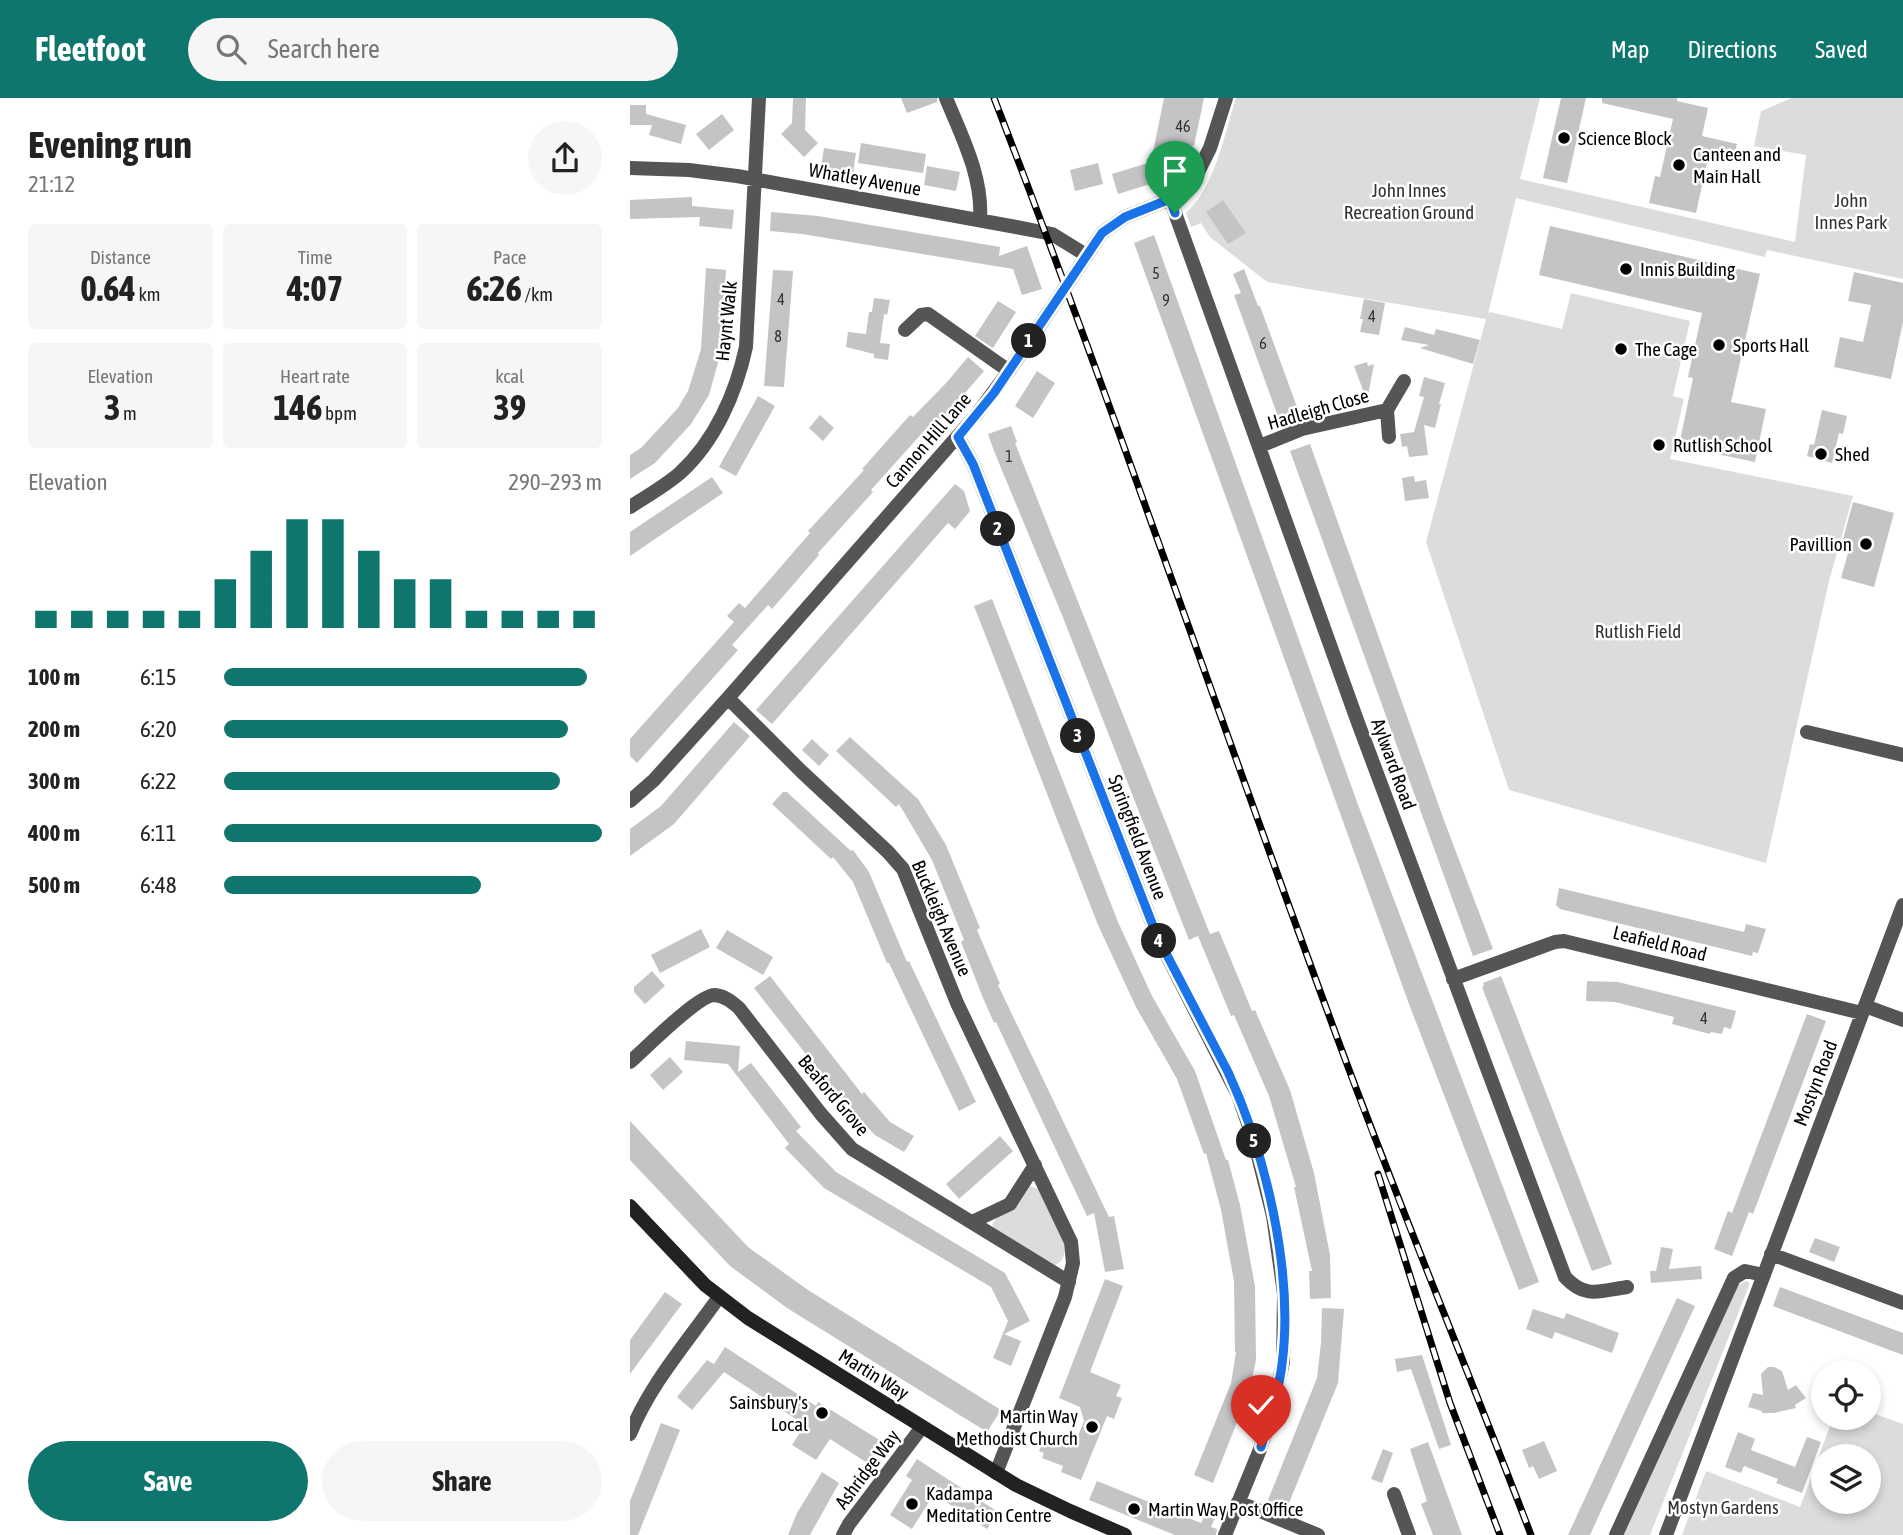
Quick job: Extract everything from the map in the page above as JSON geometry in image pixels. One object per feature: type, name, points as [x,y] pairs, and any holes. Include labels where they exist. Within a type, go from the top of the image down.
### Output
[{"type":"main road","name":"Martin Way","points":[[630,1206],[719,1297],[996,1473],[1105,1531],[1125,1535]]},
{"type":"street","name":"Haynt Walk","points":[[630,507],[672,480],[694,458],[730,401],[737,383],[746,347],[759,98]]},
{"type":"street","points":[[946,98],[976,175],[981,193],[980,220]]},
{"type":"street","name":"Cannon Hill Lane","points":[[630,801],[654,780],[728,698],[958,437],[1009,371],[1102,233],[1112,224],[1170,199],[1197,177],[1210,148],[1226,98]]},
{"type":"street","name":"Whatley Avenue","points":[[630,167],[689,170],[755,179],[980,220],[1052,234],[1086,255]]},
{"type":"street","name":"Aylward Road","points":[[1170,199],[1353,707],[1565,1277],[1574,1286],[1593,1293],[1627,1287]]},
{"type":"street","points":[[905,330],[921,315],[928,314],[1009,371]]},
{"type":"street","name":"Hadleigh Close","points":[[1389,437],[1387,410],[1404,381]]},
{"type":"street","name":"Hadleigh Close","points":[[1260,446],[1302,429],[1387,410]]},
{"type":"street","name":"Springfield Avenue","points":[[958,437],[978,477],[1152,925],[1238,1095],[1261,1166],[1282,1269],[1285,1317],[1283,1351],[1274,1405],[1261,1447],[1225,1535]]},
{"type":"street","name":"Buckleigh Avenue","points":[[728,698],[903,869],[957,1003],[1071,1242],[1073,1263],[1069,1282],[996,1473]]},
{"type":"street","points":[[1807,732],[1903,755]]},
{"type":"street","name":"Mostyn Road","points":[[1666,1535],[1903,905]]},
{"type":"street","name":"Leafield Road","points":[[1453,979],[1564,940],[1903,1020]]},
{"type":"street","name":"Beaford Grove","points":[[630,1062],[699,1000],[717,995],[728,999],[739,1007],[821,1114],[852,1149],[1069,1282]]},
{"type":"street","points":[[972,1222],[1010,1204],[1035,1165]]},
{"type":"street","points":[[1771,1254],[1903,1303]]},
{"type":"street","points":[[1616,1535],[1734,1278],[1745,1272],[1764,1275]]},
{"type":"street","points":[[630,1434],[641,1409],[719,1297]]},
{"type":"street","name":"Ashridge Way","points":[[843,1535],[922,1427]]},
{"type":"street","points":[[1394,1494],[1409,1535]]},
{"type":"street","points":[[1238,1502],[1318,1535]]},
{"type":"green space","name":"Rutlish Field","points":[[1236,98],[1540,98],[1520,179],[1795,242],[1806,155],[1754,146],[1761,111],[1792,98],[1903,98],[1903,279],[1767,250],[1765,257],[1516,198],[1488,314],[1490,312],[1562,329],[1571,293],[1690,321],[1673,396],[1684,399],[1670,459],[1853,496],[1829,581],[1766,863],[1509,790],[1426,542],[1486,319],[1267,282],[1210,237],[1201,223],[1191,227],[1186,213],[1196,202],[1211,175]]},
{"type":"green space","points":[[1030,1186],[1041,1190],[1056,1218],[1064,1241],[1062,1259],[1055,1265],[995,1230],[992,1225],[996,1218],[1018,1205]]},
{"type":"green space","points":[[1746,1281],[1749,1286],[1650,1535],[1624,1535],[1737,1286]]},
{"type":"green space","name":"Mostyn Gardens","points":[[1881,1416],[1903,1424],[1903,1535],[1682,1535],[1706,1471],[1800,1507],[1811,1477],[1811,1514],[1881,1514],[1881,1444],[1823,1444],[1829,1430],[1881,1430]]},
{"type":"building","points":[[793,98],[806,98],[805,130],[818,143],[804,157],[781,134],[792,123]]},
{"type":"building","points":[[901,98],[937,98],[937,102],[907,113]]},
{"type":"building","points":[[1164,98],[1204,98],[1194,146],[1188,145],[1185,160],[1181,159],[1179,168],[1151,162]]},
{"type":"building","name":"Science Block","points":[[1561,98],[1586,98],[1567,183],[1543,178]]},
{"type":"building","name":"Canteen and Main Hall","points":[[1602,98],[1677,98],[1677,101],[1708,108],[1702,136],[1737,144],[1732,163],[1708,158],[1696,213],[1649,203],[1655,176],[1660,177],[1673,119],[1602,103]]},
{"type":"building","points":[[630,105],[646,105],[646,114],[686,125],[681,144],[649,135],[652,125],[630,125]]},
{"type":"building","points":[[722,114],[734,130],[709,150],[696,134]]},
{"type":"building","points":[[861,143],[926,154],[923,173],[858,163]]},
{"type":"building","points":[[824,148],[856,153],[853,173],[821,167]]},
{"type":"building","points":[[1151,162],[1157,182],[1118,194],[1112,174]]},
{"type":"building","points":[[1098,163],[1103,184],[1075,191],[1070,170]]},
{"type":"building","points":[[927,166],[960,172],[956,191],[924,185]]},
{"type":"building","points":[[692,197],[692,206],[734,210],[732,229],[699,226],[700,217],[630,219],[630,200]]},
{"type":"building","points":[[1223,200],[1246,233],[1228,244],[1206,212]]},
{"type":"building","points":[[771,212],[818,216],[1000,247],[999,256],[1027,246],[1042,289],[1022,295],[1013,269],[770,231]]},
{"type":"building","points":[[1550,226],[1760,274],[1731,402],[1766,409],[1755,462],[1679,446],[1693,378],[1688,377],[1702,313],[1539,275]]},
{"type":"building","points":[[1154,235],[1357,802],[1539,1282],[1519,1290],[1409,1004],[1134,243]]},
{"type":"building","points":[[706,268],[726,270],[721,352],[709,395],[691,424],[655,463],[630,479],[630,455],[641,448],[678,408],[688,391],[701,349]]},
{"type":"building","points":[[1244,269],[1300,415],[1280,422],[1234,295],[1241,293],[1233,274]]},
{"type":"building","points":[[773,270],[793,271],[784,387],[764,386]]},
{"type":"building","points":[[1854,272],[1903,283],[1903,322],[1891,379],[1834,367],[1840,337],[1863,342],[1871,305],[1848,301]]},
{"type":"building","points":[[874,298],[890,300],[887,315],[884,314],[880,343],[890,344],[888,360],[874,358],[874,354],[846,347],[848,332],[866,334]]},
{"type":"building","points":[[1364,299],[1385,303],[1379,335],[1360,332]]},
{"type":"building","points":[[998,301],[1016,312],[993,348],[975,336]]},
{"type":"building","points":[[1405,327],[1434,335],[1436,329],[1480,340],[1473,364],[1420,348],[1429,345],[1401,340]]},
{"type":"building","points":[[968,357],[984,371],[935,425],[932,422],[871,490],[873,492],[772,609],[768,605],[732,645],[738,650],[637,763],[630,756],[630,739],[734,622],[727,616],[739,603],[745,608],[810,533],[808,531],[864,470],[862,469],[910,415],[913,417]]},
{"type":"building","points":[[1367,362],[1368,366],[1374,364],[1367,401],[1354,366]]},
{"type":"building","points":[[1037,371],[1055,383],[1033,418],[1015,406]]},
{"type":"building","points":[[1424,377],[1445,383],[1435,428],[1424,425],[1428,455],[1409,457],[1407,446],[1402,447],[1400,434],[1414,432],[1424,397],[1419,396]]},
{"type":"building","points":[[758,396],[775,406],[736,476],[719,467]]},
{"type":"building","points":[[1822,410],[1847,416],[1843,434],[1839,433],[1832,463],[1807,456],[1810,444],[1814,445]]},
{"type":"building","points":[[820,415],[834,428],[823,441],[809,428]]},
{"type":"building","points":[[1011,426],[1017,442],[1015,443],[1210,934],[1219,931],[1252,1011],[1255,1010],[1290,1090],[1314,1173],[1330,1255],[1331,1298],[1310,1299],[1309,1271],[1312,1271],[1296,1187],[1269,1096],[1234,1015],[1231,1016],[1198,936],[1189,940],[1062,615],[994,451],[988,434]]},
{"type":"building","points":[[1310,444],[1445,823],[1493,949],[1473,956],[1290,451]]},
{"type":"building","points":[[1414,476],[1415,482],[1426,480],[1429,498],[1405,501],[1402,478]]},
{"type":"building","points":[[712,477],[723,493],[630,556],[630,532]]},
{"type":"building","points":[[955,484],[964,491],[970,511],[955,529],[948,523],[772,724],[756,710]]},
{"type":"building","name":"Pavillion","points":[[1853,502],[1894,513],[1874,587],[1841,578],[1850,546],[1842,543]]},
{"type":"building","points":[[992,599],[1118,922],[1152,996],[1195,1071],[1228,1160],[1240,1205],[1255,1286],[1256,1360],[1250,1389],[1213,1483],[1194,1475],[1231,1383],[1236,1352],[1234,1281],[1221,1210],[1206,1153],[1204,1154],[1177,1079],[1136,1007],[1098,925],[974,606]]},
{"type":"building","points":[[734,722],[750,736],[674,824],[630,856],[630,829],[661,806]]},
{"type":"building","points":[[850,737],[918,799],[946,845],[980,928],[977,930],[1000,984],[998,985],[1109,1217],[1114,1216],[1124,1269],[1105,1272],[1094,1213],[1087,1216],[996,1022],[994,1023],[932,860],[899,804],[896,807],[836,751]]},
{"type":"building","points":[[812,739],[829,755],[819,766],[802,750]]},
{"type":"building","points":[[783,792],[787,792],[853,850],[869,872],[907,962],[909,961],[976,1102],[959,1111],[887,963],[853,882],[833,857],[831,859],[772,804]]},
{"type":"building","points":[[1559,888],[1744,932],[1746,924],[1766,929],[1758,953],[1753,952],[1752,956],[1560,909],[1556,905]]},
{"type":"building","points":[[701,929],[710,947],[660,973],[651,955]]},
{"type":"building","points":[[727,930],[773,957],[763,975],[716,948]]},
{"type":"building","points":[[652,971],[665,986],[645,1004],[634,992],[634,987]]},
{"type":"building","points":[[770,976],[862,1094],[864,1092],[890,1122],[914,1136],[904,1152],[875,1135],[842,1100],[754,988]]},
{"type":"building","points":[[1501,976],[1612,1264],[1592,1271],[1482,987],[1483,983]]},
{"type":"building","points":[[1587,981],[1618,982],[1736,1011],[1731,1029],[1724,1027],[1722,1034],[1710,1034],[1672,1024],[1674,1017],[1615,1002],[1586,1001]]},
{"type":"building","points":[[1807,1014],[1826,1021],[1753,1214],[1749,1212],[1732,1256],[1714,1249],[1728,1211],[1732,1213]]},
{"type":"building","points":[[686,1041],[740,1046],[738,1072],[751,1063],[801,1127],[796,1131],[836,1172],[1005,1273],[1030,1321],[1004,1334],[1021,1341],[1011,1366],[993,1358],[1008,1321],[991,1287],[824,1188],[785,1148],[789,1144],[728,1064],[684,1060]]},
{"type":"building","points":[[670,1057],[683,1072],[663,1090],[650,1075]]},
{"type":"building","points":[[630,1121],[748,1247],[808,1290],[1001,1410],[987,1432],[787,1308],[730,1266],[630,1160]]},
{"type":"building","points":[[1000,1136],[1013,1151],[959,1199],[946,1184]]},
{"type":"building","points":[[1815,1238],[1840,1247],[1834,1262],[1809,1252]]},
{"type":"building","points":[[1661,1247],[1673,1249],[1669,1269],[1701,1266],[1702,1279],[1651,1283],[1650,1271],[1656,1271]]},
{"type":"building","name":"Martin Way Methodist Church","points":[[1105,1279],[1123,1286],[1090,1372],[1121,1385],[1116,1396],[1122,1398],[1114,1419],[1107,1416],[1081,1480],[1061,1472],[1063,1466],[1042,1458],[1044,1453],[1039,1451],[1044,1437],[1050,1439],[1052,1434],[1075,1443],[1084,1421],[1080,1407],[1059,1398]]},
{"type":"building","points":[[1780,1287],[1903,1333],[1903,1355],[1773,1306]]},
{"type":"building","points":[[665,1292],[682,1304],[630,1374],[630,1340]]},
{"type":"building","points":[[1677,1298],[1695,1306],[1590,1535],[1568,1535]]},
{"type":"building","points":[[1322,1308],[1344,1309],[1338,1383],[1287,1508],[1268,1500],[1317,1378]]},
{"type":"building","points":[[1533,1309],[1564,1319],[1566,1313],[1619,1333],[1612,1353],[1555,1332],[1552,1339],[1526,1329]]},
{"type":"building","points":[[725,1347],[816,1406],[818,1402],[886,1444],[872,1466],[830,1439],[816,1460],[792,1445],[805,1425],[724,1372],[692,1410],[677,1397],[707,1360],[714,1364]]},
{"type":"building","points":[[1422,1355],[1451,1445],[1439,1449],[1411,1369],[1397,1372],[1395,1359]]},
{"type":"building","points":[[1768,1367],[1782,1371],[1788,1390],[1796,1385],[1806,1398],[1795,1405],[1796,1408],[1762,1413],[1748,1407],[1753,1393],[1763,1395],[1761,1374]]},
{"type":"building","points":[[661,1423],[680,1430],[638,1535],[630,1535],[630,1501]]},
{"type":"building","points":[[1738,1432],[1755,1439],[1751,1450],[1795,1467],[1807,1437],[1821,1442],[1811,1444],[1811,1469],[1802,1493],[1776,1483],[1778,1479],[1744,1466],[1741,1473],[1725,1467]]},
{"type":"building","points":[[1544,1441],[1557,1471],[1539,1479],[1533,1466],[1529,1468],[1522,1450]]},
{"type":"building","points":[[1428,1442],[1462,1535],[1433,1535],[1421,1504],[1427,1501],[1410,1449]]},
{"type":"building","points":[[1383,1449],[1393,1453],[1382,1483],[1371,1479]]},
{"type":"building","points":[[917,1459],[998,1512],[987,1529],[934,1494],[912,1529],[890,1515],[912,1480],[906,1476]]},
{"type":"building","points":[[822,1472],[839,1483],[810,1535],[788,1535],[797,1513]]},
{"type":"building","points":[[1097,1481],[1201,1523],[1205,1514],[1215,1518],[1211,1527],[1217,1529],[1216,1535],[1175,1535],[1089,1500]]},
{"type":"railway","points":[[994,98],[1080,325],[1351,1076],[1531,1535]]},
{"type":"railway","points":[[1378,1174],[1450,1403],[1500,1535]]},
{"type":"place","name":"Science Block","points":[[1564,138]]},
{"type":"place","name":"Canteen and Main Hall","points":[[1679,165]]},
{"type":"place","name":"Innis Building","points":[[1626,269]]},
{"type":"place","name":"Sports Hall","points":[[1719,345]]},
{"type":"place","name":"The Cage","points":[[1621,349]]},
{"type":"place","name":"Rutlish School","points":[[1659,445]]},
{"type":"place","name":"Shed","points":[[1821,454]]},
{"type":"place","name":"Pavillion","points":[[1866,544]]},
{"type":"place","name":"Sainsbury's Local","points":[[822,1413]]},
{"type":"place","name":"Martin Way Methodist Church","points":[[1092,1427]]},
{"type":"place","name":"Kadampa Meditation Centre","points":[[912,1504]]},
{"type":"place","name":"Martin Way Post Office","points":[[1134,1509]]},
{"type":"route","points":[[1175,213],[1170,199],[1125,217],[1102,233],[994,393],[958,437],[973,464],[1157,936],[1228,1072],[1255,1144],[1273,1216],[1282,1269],[1285,1317],[1279,1385],[1261,1447]]},
{"type":"park label","name":"John Innes Recreation Ground","points":[[1409,201]]},
{"type":"park label","name":"John Innes Park","points":[[1851,211]]}]
